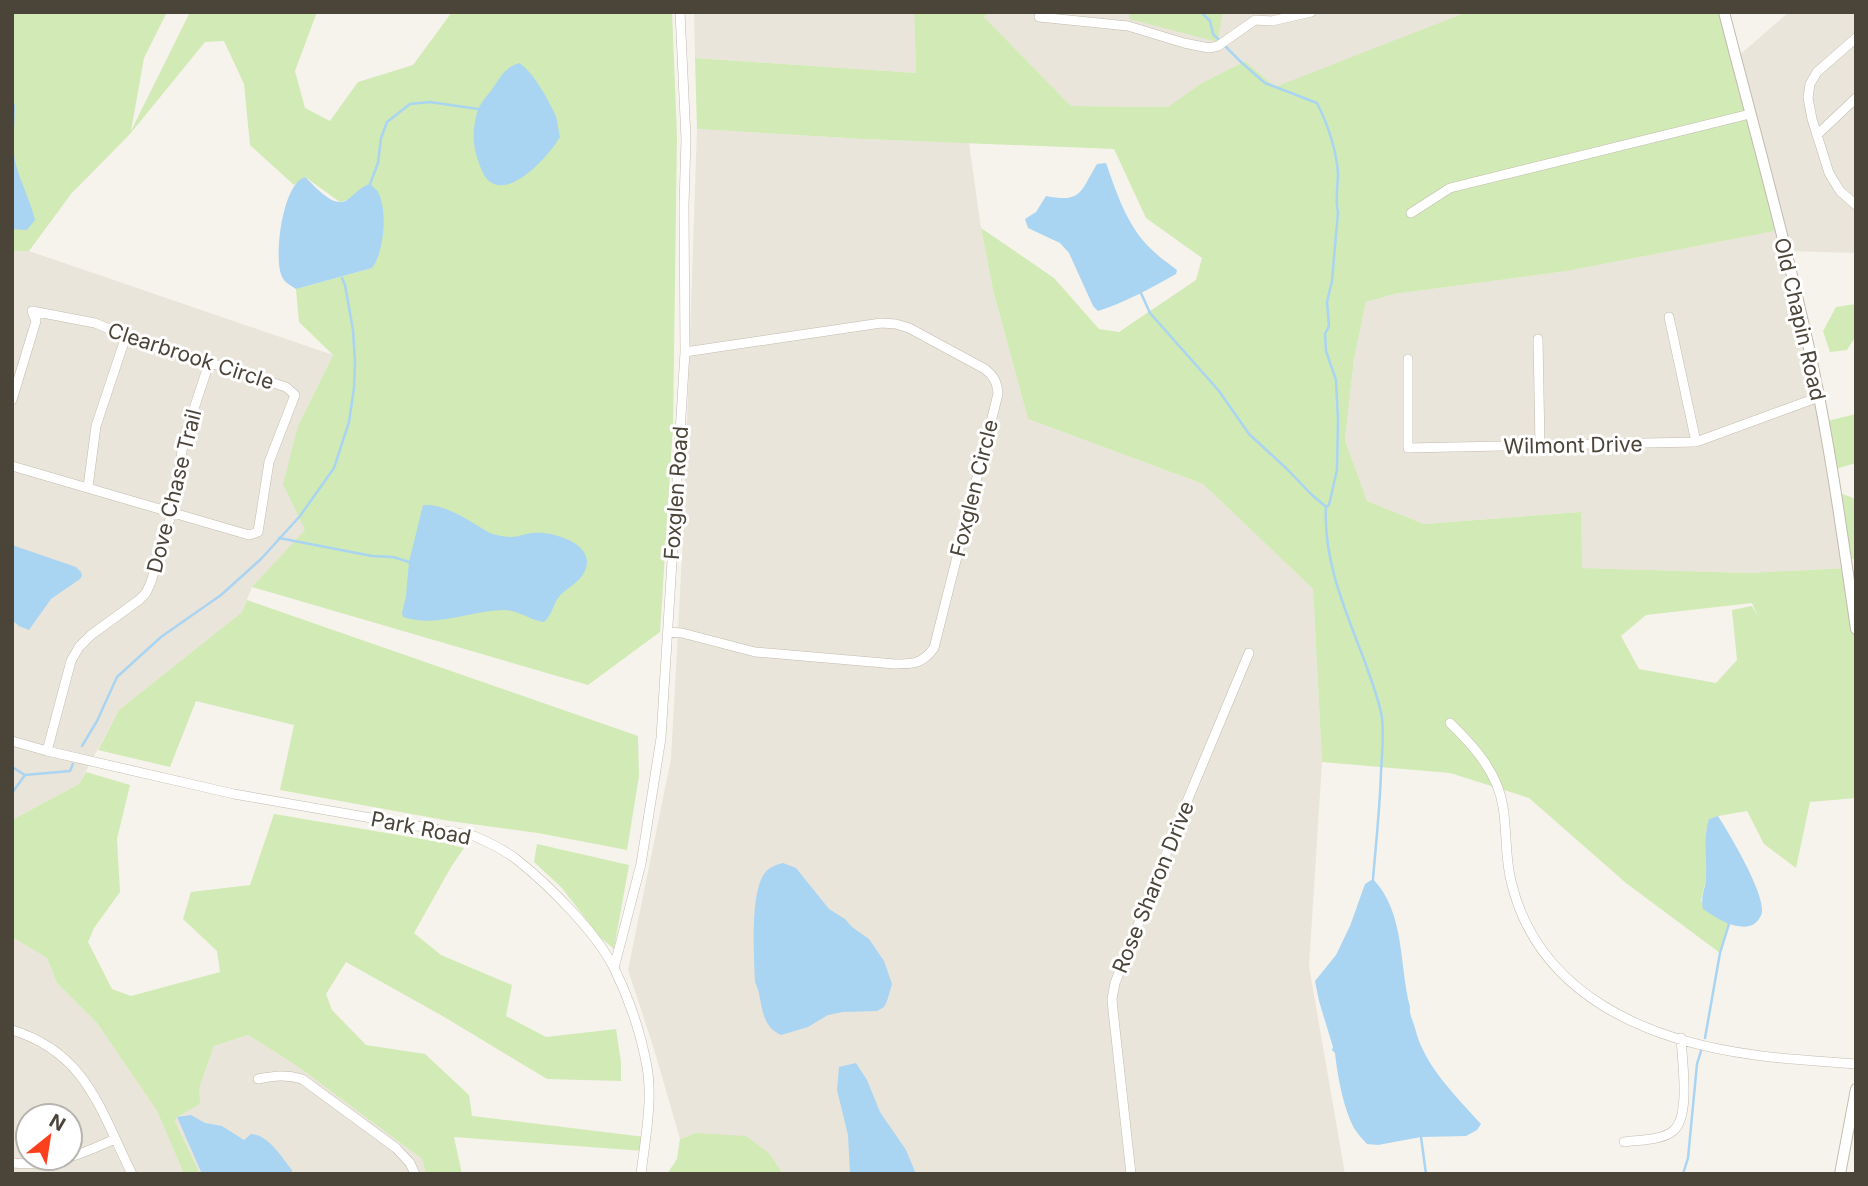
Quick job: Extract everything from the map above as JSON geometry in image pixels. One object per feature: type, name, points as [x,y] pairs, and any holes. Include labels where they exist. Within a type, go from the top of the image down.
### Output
[{"type":"street","name":"Foxglen Road","points":[[614,968],[641,864],[661,738],[684,352],[686,139],[680,12]]},
{"type":"street","points":[[1039,17],[1128,26],[1199,47],[1217,47],[1255,20],[1272,21],[1311,12]]},
{"type":"street","name":"Old Chapin Road","points":[[1724,12],[1819,397],[1856,629]]},
{"type":"street","points":[[1856,38],[1817,72],[1810,85],[1809,105],[1832,180],[1856,205]]},
{"type":"street","points":[[1818,134],[1856,99]]},
{"type":"street","points":[[1410,214],[1450,188],[1750,114]]},
{"type":"street","name":"Clearbrook Circle","points":[[12,401],[36,321],[32,311],[94,323],[126,337],[286,387],[295,395],[269,462],[258,532],[249,535],[12,466]]},
{"type":"street","points":[[1669,317],[1696,442]]},
{"type":"street","name":"Foxglen Circle","points":[[668,632],[682,633],[755,652],[895,664],[918,663],[926,658],[934,648],[998,394],[997,384],[985,369],[896,324],[881,323],[684,352]]},
{"type":"street","points":[[88,487],[96,426],[126,337]]},
{"type":"street","points":[[1538,339],[1540,446]]},
{"type":"street","name":"Wilmont Drive","points":[[1408,359],[1408,448],[1696,442],[1819,397]]},
{"type":"street","name":"Dove Chase Trail","points":[[47,751],[71,661],[79,647],[139,600],[151,582],[172,512],[184,439],[209,363]]},
{"type":"street","name":"Rose Sharon Drive","points":[[1131,1174],[1112,999],[1115,983],[1189,794],[1249,653]]},
{"type":"street","points":[[1450,723],[1471,744],[1494,780],[1503,806],[1508,871],[1525,923],[1544,954],[1569,982],[1598,1003],[1658,1032],[1754,1055],[1856,1064]]},
{"type":"street","name":"Park Road","points":[[12,740],[47,751],[234,794],[474,836],[515,858],[562,901],[594,938],[614,968],[634,1014],[647,1068],[647,1121],[641,1174]]},
{"type":"street","points":[[12,1030],[41,1041],[72,1064],[89,1088],[132,1174]]},
{"type":"street","points":[[1624,1142],[1662,1137],[1673,1132],[1679,1125],[1684,1092],[1681,1038]]},
{"type":"street","points":[[258,1079],[287,1075],[302,1079],[396,1148],[410,1163],[415,1174]]},
{"type":"street","points":[[1840,1174],[1856,1089]]},
{"type":"street","points":[[12,1163],[63,1160],[114,1139]]},
{"type":"shaded area","points":[[694,12],[914,12],[916,73],[695,58]]},
{"type":"shaded area","points":[[990,12],[1129,12],[1129,18],[1218,41],[1223,12],[1467,12],[1275,88],[1245,61],[1200,84],[1169,107],[1071,106],[984,17]]},
{"type":"shaded area","points":[[1789,12],[1856,12],[1856,253],[1786,251],[1812,363],[1847,568],[1747,573],[1581,568],[1580,512],[1424,524],[1367,501],[1345,440],[1354,359],[1366,302],[1394,294],[1567,271],[1779,230],[1736,58]]},
{"type":"shaded area","points":[[697,129],[969,143],[993,290],[1028,419],[1203,484],[1313,589],[1322,762],[1309,966],[1345,1174],[783,1174],[770,1154],[696,1133],[680,1139],[628,970],[671,759],[683,538]]},
{"type":"shaded area","points":[[12,251],[29,251],[333,355],[298,426],[306,530],[252,587],[242,612],[119,710],[79,784],[12,820]]},
{"type":"shaded area","points":[[12,937],[47,958],[57,983],[97,1023],[157,1111],[184,1174],[12,1174]]},
{"type":"shaded area","points":[[248,1035],[297,1066],[422,1159],[426,1174],[200,1174],[175,1121],[177,1117],[199,1104],[199,1089],[214,1046]]},
{"type":"green space","points":[[12,12],[167,12],[144,58],[131,131],[190,12],[317,12],[295,71],[305,108],[330,121],[358,82],[413,65],[452,12],[672,12],[677,136],[673,426],[660,632],[588,685],[252,587],[305,530],[283,484],[298,426],[333,355],[299,322],[296,289],[372,268],[347,200],[340,202],[305,177],[294,185],[250,145],[244,84],[224,41],[205,42],[130,134],[71,194],[29,251],[12,251]]},
{"type":"green space","points":[[914,12],[990,12],[984,17],[1071,106],[1168,107],[1200,84],[1245,61],[1275,87],[1467,12],[1724,12],[1780,230],[1567,271],[1394,294],[1366,302],[1354,359],[1345,440],[1367,501],[1424,524],[1581,512],[1582,568],[1747,573],[1847,568],[1856,608],[1856,798],[1810,802],[1796,868],[1764,844],[1747,811],[1718,816],[1706,830],[1706,879],[1701,901],[1729,924],[1720,953],[1626,883],[1529,798],[1450,773],[1322,762],[1313,589],[1203,484],[1028,419],[993,290],[981,228],[1054,278],[1099,329],[1119,332],[1196,280],[1202,258],[1146,218],[1114,149],[697,129],[695,58],[916,73]],"holes":[[[1752,603],[1758,617],[1752,606],[1732,610],[1737,660],[1716,683],[1639,669],[1621,636],[1646,615]]]},
{"type":"green space","points":[[1129,12],[1223,12],[1218,42],[1129,19]]},
{"type":"green space","points":[[1856,304],[1856,340],[1854,339],[1847,350],[1830,352],[1823,331],[1836,307]]},
{"type":"green space","points":[[1856,414],[1856,463],[1832,470],[1823,422]]},
{"type":"green space","points":[[1837,492],[1856,499],[1856,560],[1846,557]]},
{"type":"green space","points":[[247,600],[638,736],[639,776],[627,850],[280,790],[294,725],[196,701],[170,767],[98,750],[119,710],[242,612]]},
{"type":"green space","points":[[86,772],[130,785],[117,839],[120,892],[94,928],[88,942],[112,989],[131,996],[220,972],[217,951],[183,919],[191,892],[250,885],[274,814],[464,848],[414,933],[441,955],[512,985],[506,1016],[546,1037],[616,1029],[621,1081],[547,1079],[346,962],[326,994],[332,1010],[366,1045],[425,1054],[469,1095],[472,1116],[645,1137],[644,1151],[454,1137],[462,1174],[426,1174],[422,1159],[297,1066],[248,1035],[214,1046],[199,1089],[200,1104],[177,1117],[175,1121],[200,1174],[184,1174],[157,1111],[97,1023],[57,983],[47,958],[12,937],[12,820],[79,784]]},
{"type":"green space","points":[[537,844],[629,865],[614,949],[600,937],[561,887],[534,862]]},
{"type":"green space","points":[[696,1133],[746,1136],[770,1154],[783,1174],[667,1174],[677,1159],[680,1139]]},
{"type":"water","points":[[519,63],[535,79],[548,101],[556,117],[560,137],[548,154],[529,172],[508,184],[498,185],[487,179],[481,168],[474,144],[475,123],[481,104],[501,76]]},
{"type":"water","points":[[12,99],[15,105],[15,161],[35,220],[27,230],[12,229]]},
{"type":"water","points":[[1106,163],[1135,230],[1154,252],[1177,270],[1176,274],[1148,289],[1098,311],[1093,306],[1069,253],[1060,243],[1028,228],[1025,219],[1036,212],[1046,196],[1067,198],[1079,193],[1097,164]]},
{"type":"water","points":[[305,177],[324,195],[336,201],[347,200],[370,184],[378,191],[384,220],[382,242],[372,268],[296,289],[283,279],[279,264],[282,220],[291,192],[297,182]]},
{"type":"water","points":[[423,505],[449,510],[497,535],[511,537],[541,533],[571,541],[585,553],[585,571],[558,598],[544,622],[507,610],[428,621],[403,617],[409,562]]},
{"type":"water","points":[[12,545],[76,567],[82,576],[51,599],[29,630],[12,620]]},
{"type":"water","points":[[1718,816],[1745,863],[1761,902],[1761,915],[1751,926],[1730,924],[1703,909],[1707,826],[1709,819]]},
{"type":"water","points":[[783,863],[796,868],[829,909],[869,939],[884,961],[892,984],[884,1007],[877,1011],[828,1015],[808,1027],[781,1035],[768,1025],[755,982],[755,910],[764,874],[770,868]]},
{"type":"water","points":[[1373,879],[1391,907],[1396,923],[1410,1013],[1419,1042],[1442,1080],[1481,1124],[1477,1130],[1466,1136],[1421,1137],[1378,1145],[1367,1144],[1356,1131],[1348,1114],[1315,981],[1336,955],[1365,884]]},
{"type":"water","points":[[856,1063],[867,1080],[880,1112],[906,1150],[916,1174],[850,1174],[848,1135],[837,1090],[839,1067]]},
{"type":"water","points":[[191,1115],[205,1123],[222,1126],[244,1140],[251,1134],[263,1138],[279,1153],[292,1170],[292,1174],[202,1174],[177,1117]]},
{"type":"waterway","points":[[1201,12],[1210,21],[1213,34],[1219,40]]},
{"type":"waterway","points":[[1224,45],[1265,83],[1317,103],[1328,128],[1335,155],[1338,212],[1332,281],[1327,302],[1329,326],[1325,334],[1326,351],[1336,380],[1337,470],[1329,505],[1326,507],[1326,527],[1337,586],[1375,690],[1382,718],[1383,738],[1373,879]]},
{"type":"waterway","points":[[370,184],[378,163],[381,138],[387,122],[410,104],[430,102],[478,109]]},
{"type":"waterway","points":[[82,746],[117,677],[161,637],[221,595],[261,559],[300,516],[334,468],[349,422],[354,388],[353,330],[342,278]]},
{"type":"waterway","points":[[1141,293],[1150,313],[1219,391],[1249,434],[1325,506]]},
{"type":"waterway","points":[[279,538],[409,562]]},
{"type":"waterway","points":[[12,767],[25,775],[70,771],[73,764]]},
{"type":"waterway","points":[[12,793],[25,775]]},
{"type":"waterway","points":[[1705,1038],[1720,953],[1729,924]]},
{"type":"waterway","points":[[1683,1174],[1688,1158],[1697,1064],[1701,1051]]},
{"type":"waterway","points":[[1421,1137],[1426,1174]]}]
